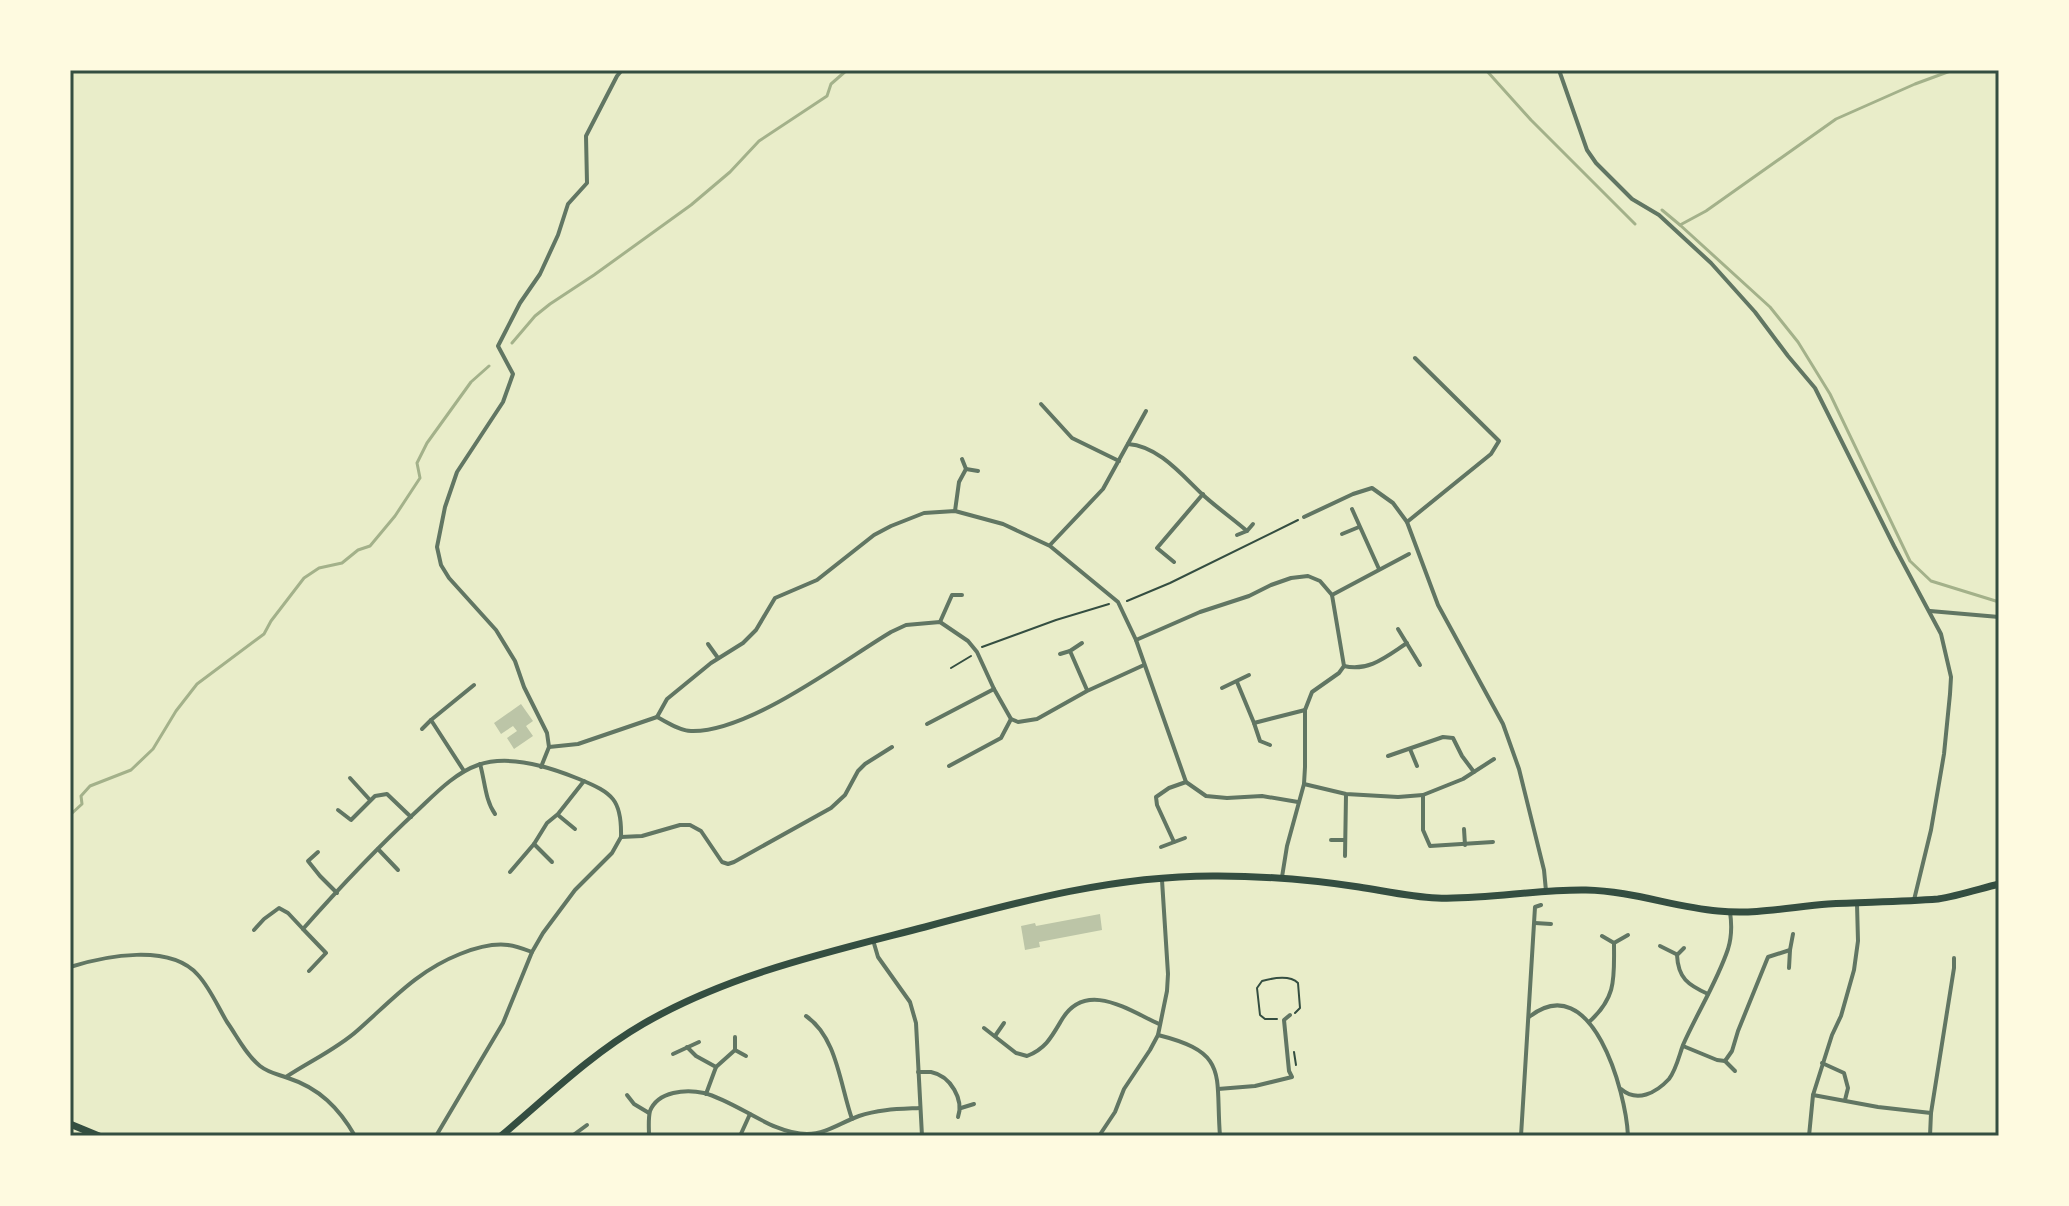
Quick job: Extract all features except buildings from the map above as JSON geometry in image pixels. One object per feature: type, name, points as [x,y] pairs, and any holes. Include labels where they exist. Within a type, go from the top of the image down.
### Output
[{"type":"highway","points":[[501,1136],[607,1047],[641,1025],[722,986],[873,940],[1088,887],[1161,878],[1218,876],[1282,879],[1438,898],[1588,890],[1647,897],[1696,908],[1759,913],[1828,904],[1941,898],[1999,884]]},
{"type":"highway","points":[[70,1124],[99,1136]]},
{"type":"street","points":[[541,767],[549,747],[547,733],[515,661],[496,630],[449,578],[441,565],[437,547],[445,507],[457,472],[503,402],[513,374],[498,346],[520,303],[540,274],[568,204],[587,183],[586,136],[622,70]]},
{"type":"street","points":[[1559,70],[1587,150],[1596,163],[1632,199],[1659,215],[1711,263],[1755,312],[1815,388],[1941,634],[1951,677],[1944,754],[1931,830],[1914,900]]},
{"type":"street","points":[[1407,522],[1491,454],[1499,441],[1415,358]]},
{"type":"street","points":[[1041,404],[1072,438],[1119,461]]},
{"type":"street","points":[[1050,546],[1103,489],[1146,411]]},
{"type":"street","points":[[1128,444],[1152,451],[1182,473],[1247,531]]},
{"type":"street","points":[[962,459],[966,469]]},
{"type":"street","points":[[966,469],[978,471]]},
{"type":"street","points":[[955,511],[959,482],[966,469]]},
{"type":"street","points":[[1304,517],[1372,488],[1393,503],[1407,522],[1438,605],[1503,724],[1519,769],[1544,870],[1546,891]]},
{"type":"street","points":[[1174,562],[1157,548],[1203,494]]},
{"type":"street","points":[[1352,509],[1379,569]]},
{"type":"street","points":[[549,747],[578,744],[657,717],[667,699],[756,630],[775,598],[817,580],[874,535],[891,526],[924,513],[955,511],[1003,524],[1050,546],[1118,602],[1136,640],[1186,782],[1206,796],[1262,796],[1298,802]]},
{"type":"street","points":[[1237,535],[1253,524]]},
{"type":"street","points":[[1342,534],[1359,527]]},
{"type":"street","points":[[1332,595],[1409,554]]},
{"type":"street","points":[[1136,640],[1291,578],[1308,576],[1320,581],[1332,595],[1344,666],[1312,692],[1305,710],[1304,784],[1287,846],[1282,879]]},
{"type":"street","points":[[946,587],[952,595]]},
{"type":"street","points":[[952,595],[962,595]]},
{"type":"street","points":[[940,622],[952,595]]},
{"type":"street","points":[[1930,611],[1999,617]]},
{"type":"street","points":[[657,717],[688,732],[733,723],[785,697],[906,625],[940,622],[968,641],[977,652],[1011,719],[1018,722],[1037,719],[1087,691],[1144,665]]},
{"type":"street","points":[[1398,629],[1420,665]]},
{"type":"street","points":[[1060,654],[1082,643]]},
{"type":"street","points":[[1344,666],[1356,669],[1373,665],[1407,643]]},
{"type":"street","points":[[708,644],[718,658]]},
{"type":"street","points":[[1070,651],[1087,691]]},
{"type":"street","points":[[1222,688],[1249,675]]},
{"type":"street","points":[[1237,682],[1260,741],[1270,745]]},
{"type":"street","points":[[422,729],[474,685]]},
{"type":"street","points":[[927,724],[994,689]]},
{"type":"street","points":[[1254,723],[1305,710]]},
{"type":"street","points":[[949,766],[1001,738],[1011,719]]},
{"type":"street","points":[[431,720],[464,771]]},
{"type":"street","points":[[1388,756],[1443,737],[1453,738],[1474,772]]},
{"type":"street","points":[[621,837],[642,836],[690,825],[701,831],[722,862],[728,864],[831,808],[845,795],[865,764],[892,747]]},
{"type":"street","points":[[1410,749],[1417,766]]},
{"type":"street","points":[[1304,784],[1346,794],[1423,795],[1463,779],[1494,759]]},
{"type":"street","points":[[303,929],[378,849],[447,783],[480,764],[511,760],[532,763],[584,781],[609,795],[620,808],[621,837],[612,853],[575,890],[543,933],[503,1023],[436,1136]]},
{"type":"street","points":[[480,764],[488,804],[495,814]]},
{"type":"street","points":[[350,778],[371,800]]},
{"type":"street","points":[[510,872],[584,781]]},
{"type":"street","points":[[1174,842],[1156,797],[1186,782]]},
{"type":"street","points":[[338,810],[351,820],[375,796],[387,794],[411,817]]},
{"type":"street","points":[[1345,856],[1346,794]]},
{"type":"street","points":[[1423,795],[1423,830],[1430,846],[1493,842]]},
{"type":"street","points":[[558,814],[575,829]]},
{"type":"street","points":[[1464,829],[1465,845]]},
{"type":"street","points":[[1161,847],[1185,838]]},
{"type":"street","points":[[1331,840],[1346,840]]},
{"type":"street","points":[[534,844],[552,862]]},
{"type":"street","points":[[378,849],[398,870]]},
{"type":"street","points":[[318,852],[308,861],[337,893]]},
{"type":"street","points":[[1099,1136],[1158,1035],[1168,974],[1161,878]]},
{"type":"street","points":[[1809,1136],[1813,1095],[1854,970],[1858,941],[1857,904]]},
{"type":"street","points":[[1521,1136],[1535,907],[1541,905]]},
{"type":"street","points":[[254,930],[279,908],[288,913],[326,953],[309,971]]},
{"type":"street","points":[[1621,1089],[1628,1095],[1650,1094],[1671,1076],[1728,949],[1732,931],[1730,912]]},
{"type":"street","points":[[1535,923],[1551,924]]},
{"type":"street","points":[[1789,968],[1793,934]]},
{"type":"street","points":[[1614,943],[1628,935]]},
{"type":"street","points":[[1602,936],[1614,943]]},
{"type":"street","points":[[873,940],[878,957],[910,1002],[916,1023],[922,1136]]},
{"type":"street","points":[[1589,1022],[1611,994],[1614,943]]},
{"type":"street","points":[[286,1077],[357,1031],[390,999],[435,965],[472,949],[489,946],[511,945],[532,952]]},
{"type":"street","points":[[1660,946],[1677,955]]},
{"type":"street","points":[[1684,948],[1677,955],[1677,964],[1687,983],[1708,994]]},
{"type":"street","points":[[1725,1061],[1732,1051],[1768,957],[1790,950]]},
{"type":"street","points":[[70,967],[96,959],[126,956],[161,956],[183,962],[198,974],[257,1064],[274,1075],[286,1077],[323,1095],[345,1119],[355,1136]]},
{"type":"street","points":[[1930,1136],[1954,958]]},
{"type":"street","points":[[984,1028],[1016,1053],[1027,1056],[1044,1047],[1067,1011],[1084,1000],[1104,1000],[1159,1024]]},
{"type":"street","points":[[1529,1017],[1549,1005],[1562,1005],[1578,1012],[1589,1022],[1604,1046],[1621,1089],[1628,1136]]},
{"type":"street","points":[[1218,1089],[1255,1086],[1292,1077],[1281,1019],[1290,1015]]},
{"type":"street","points":[[806,1016],[816,1023],[840,1071],[852,1119]]},
{"type":"street","points":[[995,1036],[1004,1023]]},
{"type":"street","points":[[1158,1035],[1180,1041],[1205,1056],[1216,1072],[1220,1136]]},
{"type":"street","points":[[706,1094],[716,1067],[735,1050],[735,1037]]},
{"type":"street","points":[[673,1054],[699,1042]]},
{"type":"street","points":[[1683,1046],[1725,1061],[1735,1071]]},
{"type":"street","points":[[687,1047],[716,1067]]},
{"type":"street","points":[[735,1050],[746,1056]]},
{"type":"street","points":[[1822,1063],[1844,1073],[1848,1088],[1845,1100]]},
{"type":"street","points":[[918,1072],[933,1072],[953,1087],[961,1108],[958,1117]]},
{"type":"street","points":[[649,1136],[649,1113],[654,1104],[670,1093],[706,1094],[776,1126],[808,1135],[885,1110],[920,1108]]},
{"type":"street","points":[[627,1095],[634,1104],[649,1113]]},
{"type":"street","points":[[1813,1095],[1931,1113]]},
{"type":"street","points":[[961,1108],[974,1104]]},
{"type":"street","points":[[740,1136],[750,1114]]},
{"type":"street","points":[[572,1136],[587,1125]]},
{"type":"path","points":[[951,668],[986,645],[1056,620],[1129,600],[1170,583],[1304,517]]},
{"type":"path","points":[[1281,1019],[1265,1019],[1260,1015],[1257,988],[1262,981],[1291,978],[1298,983],[1300,1008],[1290,1015]]},
{"type":"path","points":[[1289,1071],[1296,1066],[1294,1052]]},
{"type":"waterway","points":[[512,343],[550,304],[691,205],[730,172],[759,141],[827,96],[831,84],[847,70]]},
{"type":"waterway","points":[[1486,70],[1531,120],[1635,224]]},
{"type":"waterway","points":[[1662,210],[1680,225],[1706,211],[1836,119],[1953,70]]},
{"type":"waterway","points":[[1680,225],[1770,307],[1798,342],[1830,394],[1910,561],[1931,581],[1999,602]]},
{"type":"waterway","points":[[70,815],[82,804],[81,796],[90,786],[131,770],[153,749],[197,684],[264,634],[304,578],[319,568],[342,563],[358,550],[370,546],[420,478],[417,463],[427,443],[471,382],[489,366]]}]
